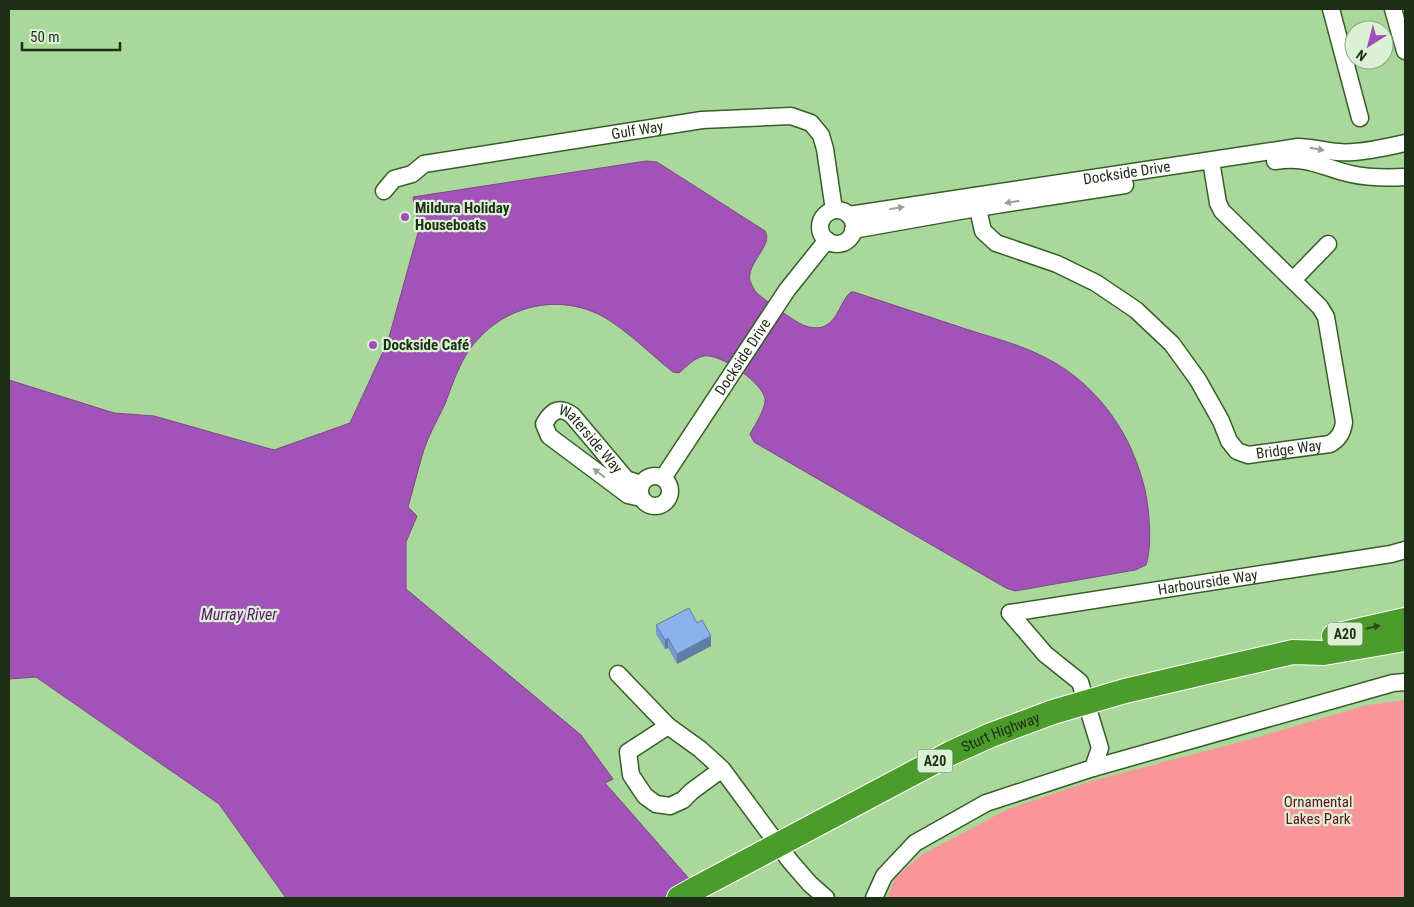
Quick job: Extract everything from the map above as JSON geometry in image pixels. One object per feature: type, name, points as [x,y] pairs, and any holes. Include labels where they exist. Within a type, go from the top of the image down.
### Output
[{"type":"highway","name":"Sturt Highway","points":[[679,898],[952,753],[991,735],[1053,712],[1125,691],[1293,652],[1316,640],[1404,625]]},
{"type":"street","points":[[1330,9],[1360,118]]},
{"type":"street","points":[[1393,9],[1405,51]]},
{"type":"street","name":"Gulf Way","points":[[384,191],[394,178],[412,174],[424,164],[702,120],[791,116],[811,124],[821,136],[846,218]]},
{"type":"street","name":"Dockside Drive","points":[[846,218],[976,202],[1212,166],[1298,147],[1346,152],[1405,142]]},
{"type":"street","name":"Dockside Drive","points":[[1212,166],[1297,159],[1359,176],[1405,177]]},
{"type":"street","name":"Bridge Way","points":[[976,202],[983,231],[996,243],[1057,264],[1096,283],[1136,310],[1172,344],[1198,380],[1221,421],[1229,441],[1237,452],[1248,455],[1330,444],[1340,435],[1344,422],[1326,317],[1320,307],[1222,210],[1218,203],[1212,166]]},
{"type":"street","points":[[824,215],[846,218],[848,239],[838,244],[827,240],[821,231],[824,215]]},
{"type":"street","name":"Dockside Drive","points":[[663,478],[787,290],[827,240]]},
{"type":"street","points":[[1293,280],[1328,244]]},
{"type":"street","name":"Waterside Way","points":[[556,410],[565,410],[572,415],[626,479],[641,491],[628,495],[549,436],[544,424],[549,417],[556,410]]},
{"type":"street","points":[[655,475],[663,478],[669,484],[671,492],[668,500],[662,505],[654,507],[646,504],[641,491],[646,478],[655,475]]},
{"type":"street","name":"Harbourside Way","points":[[1092,768],[1100,748],[1080,682],[1045,654],[1010,613],[1391,554],[1405,550]]},
{"type":"street","points":[[618,674],[668,726],[700,749],[722,769],[790,861],[810,884],[826,898]]},
{"type":"street","points":[[874,898],[884,876],[915,843],[986,803],[1092,768],[1405,682]]},
{"type":"street","points":[[668,726],[628,752],[631,774],[645,796],[656,804],[670,806],[683,800],[722,769]]},
{"type":"green space","name":"Ornamental Lakes Park","points":[[1405,700],[1405,898],[887,898],[895,878],[921,855],[1008,809],[1088,782],[1255,738],[1367,705]]},
{"type":"water","name":"Murray River","points":[[646,161],[657,162],[765,231],[767,236],[766,242],[752,268],[750,281],[758,294],[780,311],[803,325],[820,328],[830,323],[847,296],[854,292],[1020,347],[1057,364],[1075,376],[1105,406],[1128,442],[1136,461],[1145,490],[1148,512],[1150,535],[1146,565],[1135,570],[1015,591],[1006,588],[754,442],[750,434],[762,412],[765,399],[757,385],[740,370],[720,359],[704,356],[679,373],[673,372],[601,315],[573,306],[555,304],[521,310],[505,318],[477,340],[466,355],[424,449],[408,507],[417,516],[406,542],[406,589],[581,735],[613,779],[605,783],[706,898],[286,898],[219,804],[36,677],[9,679],[9,380],[114,413],[154,416],[274,450],[350,423],[388,341],[419,229],[413,197]]},
{"type":"building","points":[[689,608],[697,623],[702,620],[711,636],[677,654],[668,638],[665,640],[656,625]]},
{"type":"place","name":"Mildura Holiday Houseboats","points":[[405,217]]},
{"type":"place","name":"Dockside Café","points":[[373,345]]}]
